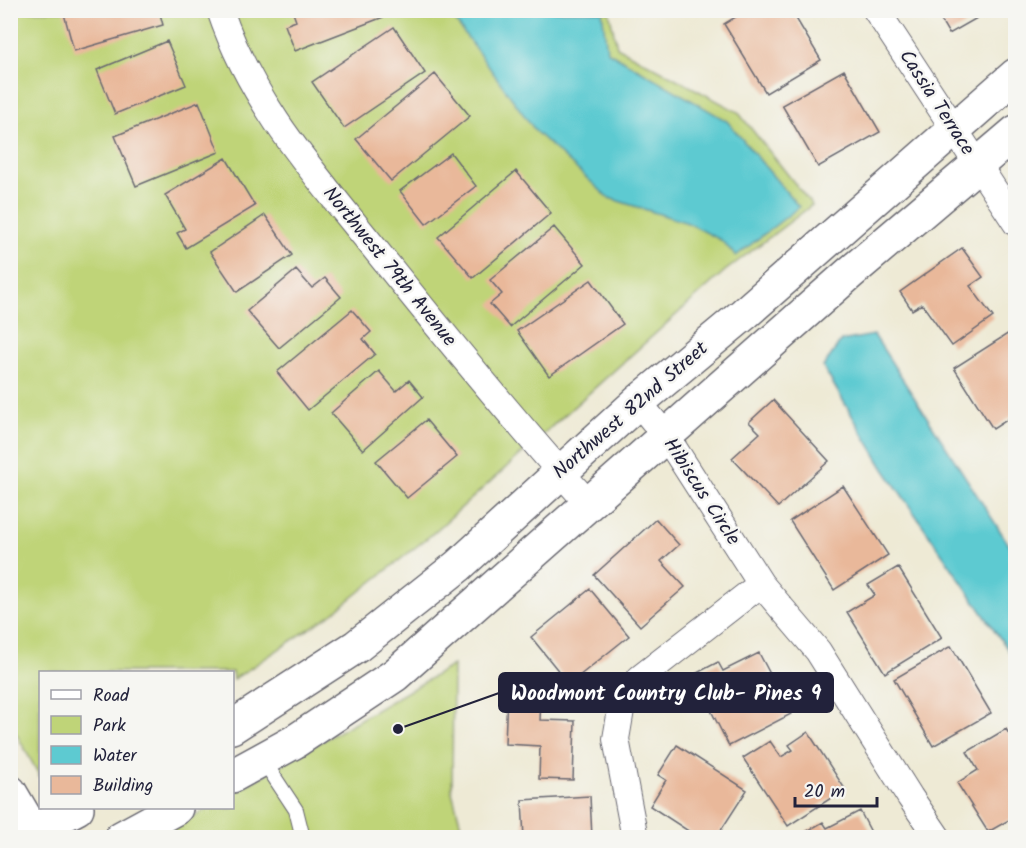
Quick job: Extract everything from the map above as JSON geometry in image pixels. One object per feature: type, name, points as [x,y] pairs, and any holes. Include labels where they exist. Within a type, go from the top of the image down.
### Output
[{"type":"street","name":"Northwest 79th Avenue","points":[[220,10],[247,75],[291,145],[446,338],[588,503]]},
{"type":"street","name":"Cassia Terrace","points":[[876,10],[1016,223]]},
{"type":"street","name":"Northwest 82nd Street","points":[[234,726],[357,646],[458,566],[638,402],[753,306],[1016,75]]},
{"type":"street","name":"Northwest 82nd Street","points":[[234,775],[262,760],[395,675],[588,503],[1016,132]]},
{"type":"street","name":"Hibiscus Circle","points":[[638,402],[666,436],[761,584],[819,651],[910,797],[938,837]]},
{"type":"street","points":[[635,837],[616,739],[622,704],[640,678],[761,584]]},
{"type":"street","points":[[10,792],[30,835],[74,809]]},
{"type":"street","points":[[121,837],[172,809]]},
{"type":"lane","points":[[262,760],[296,810],[303,837]]},
{"type":"green space","points":[[11,11],[609,11],[617,47],[738,112],[812,205],[725,271],[431,535],[333,613],[240,675],[234,678],[234,671],[39,671],[39,775],[11,724]]},
{"type":"green space","points":[[453,665],[452,792],[464,837],[156,838],[206,809],[234,809],[234,792]]},
{"type":"water","points":[[448,11],[602,11],[607,51],[727,121],[799,207],[736,256],[721,240],[688,223],[609,198],[537,133]]},
{"type":"water","points":[[874,335],[1015,554],[1015,660],[884,469],[823,367],[841,341]]},
{"type":"building","points":[[63,10],[159,10],[163,25],[74,51]]},
{"type":"building","points":[[292,10],[384,10],[386,16],[295,51],[285,25],[296,21]]},
{"type":"building","points":[[747,10],[802,10],[794,15],[821,60],[766,93],[724,24]]},
{"type":"building","points":[[935,10],[991,10],[949,34]]},
{"type":"building","points":[[394,27],[425,73],[344,128],[312,82]]},
{"type":"building","points":[[167,41],[186,85],[115,114],[97,70]]},
{"type":"building","points":[[844,70],[880,132],[818,167],[782,105]]},
{"type":"building","points":[[435,74],[470,116],[391,181],[356,139]]},
{"type":"building","points":[[199,102],[219,152],[136,186],[115,136]]},
{"type":"building","points":[[451,153],[476,186],[426,224],[400,191]]},
{"type":"building","points":[[226,158],[255,206],[186,248],[177,233],[185,229],[165,195]]},
{"type":"building","points":[[516,171],[551,213],[473,278],[438,237]]},
{"type":"building","points":[[265,215],[292,255],[237,292],[210,252]]},
{"type":"building","points":[[554,227],[585,264],[510,327],[490,304],[502,294],[490,280]]},
{"type":"building","points":[[962,248],[983,277],[970,286],[993,317],[952,346],[922,304],[912,310],[900,292]]},
{"type":"building","points":[[296,270],[312,288],[325,278],[341,297],[279,348],[247,311]]},
{"type":"building","points":[[591,280],[623,324],[549,376],[517,331]]},
{"type":"building","points":[[352,310],[371,332],[363,339],[375,354],[308,410],[277,372]]},
{"type":"building","points":[[1009,333],[1016,342],[1016,414],[993,429],[954,368]]},
{"type":"building","points":[[379,371],[396,391],[409,380],[423,397],[363,450],[331,413]]},
{"type":"building","points":[[773,400],[829,461],[778,507],[732,458],[760,433],[749,422]]},
{"type":"building","points":[[426,420],[457,457],[407,498],[376,461]]},
{"type":"building","points":[[843,486],[888,555],[834,590],[790,521]]},
{"type":"building","points":[[656,519],[679,545],[661,561],[685,587],[640,626],[594,575]]},
{"type":"building","points":[[898,567],[942,638],[885,673],[847,612],[875,595],[868,585]]},
{"type":"building","points":[[590,589],[629,636],[569,684],[531,637]]},
{"type":"building","points":[[951,646],[991,713],[933,746],[894,679]]},
{"type":"building","points":[[759,653],[791,714],[729,746],[693,675],[718,662],[723,671]]},
{"type":"building","points":[[507,694],[541,696],[540,720],[575,721],[573,780],[539,779],[540,746],[505,744]]},
{"type":"building","points":[[1006,729],[1016,745],[1016,816],[988,832],[957,783],[978,770],[967,752]]},
{"type":"building","points":[[808,732],[845,789],[788,826],[743,758],[770,741],[781,757],[793,750],[789,745]]},
{"type":"building","points":[[677,745],[747,790],[716,838],[699,838],[650,806],[666,780],[658,775]]},
{"type":"building","points":[[590,796],[592,838],[524,838],[522,800]]},
{"type":"building","points":[[860,811],[874,838],[795,838],[823,822],[827,828]]},
{"type":"place","name":"Woodmont Country Club- Pines 9","points":[[398,729]]}]
